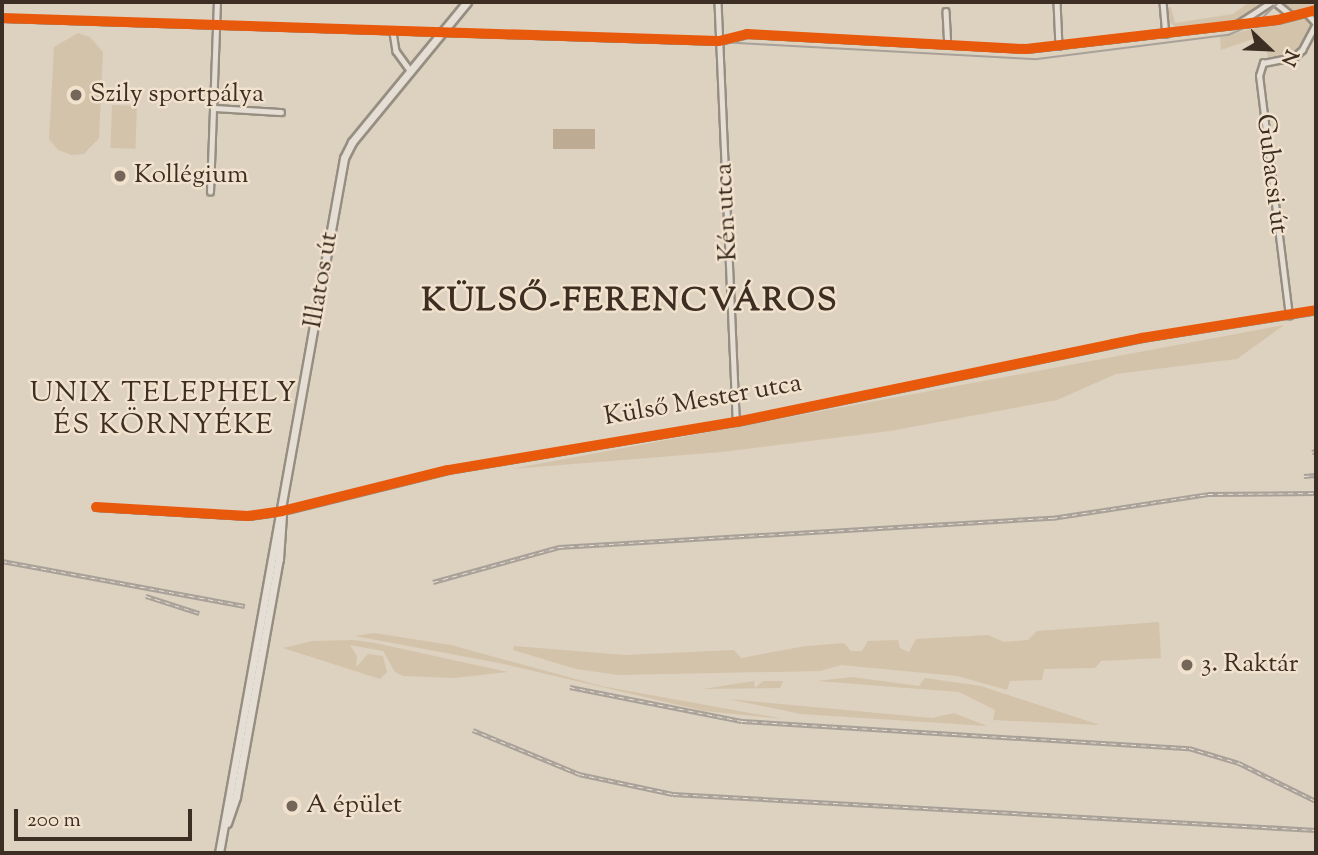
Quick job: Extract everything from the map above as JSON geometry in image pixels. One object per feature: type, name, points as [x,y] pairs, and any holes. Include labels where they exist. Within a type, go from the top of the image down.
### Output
[{"type":"street","points":[[210,192],[217,2]]},
{"type":"street","name":"Illatos út","points":[[219,853],[344,158],[410,70],[467,2]]},
{"type":"street","name":"Kén utca","points":[[718,2],[736,422]]},
{"type":"street","points":[[1056,2],[1059,46]]},
{"type":"street","points":[[1163,2],[1166,34]]},
{"type":"street","points":[[1235,25],[1273,2],[1281,11],[1294,16]]},
{"type":"street","points":[[2,18],[440,34],[719,41],[747,34],[948,45],[1059,46],[1235,25],[1316,10]]},
{"type":"street","points":[[946,12],[948,45]]},
{"type":"street","name":"Gubacsi út","points":[[1289,316],[1259,76],[1267,61],[1298,54],[1316,24],[1306,13]]},
{"type":"street","points":[[393,32],[396,51],[410,70]]},
{"type":"street","points":[[213,108],[281,113]]},
{"type":"street","name":"Külső Mester utca","points":[[96,507],[248,516],[282,511],[448,470],[736,422],[1142,338],[1316,310]]},
{"type":"shaded area","points":[[1249,2],[1267,2],[1233,21],[1176,28],[1166,18],[1167,8],[1171,7],[1175,23],[1233,14]]},
{"type":"shaded area","points":[[1281,2],[1316,2],[1316,6],[1291,12]]},
{"type":"shaded area","points":[[1300,17],[1310,19],[1312,26],[1293,54],[1268,57],[1265,43],[1256,38],[1221,50],[1220,37]]},
{"type":"shaded area","name":"Szily sportpálya","points":[[78,33],[90,37],[103,52],[99,138],[84,154],[72,155],[58,150],[49,139],[54,47]]},
{"type":"shaded area","points":[[112,105],[137,106],[135,149],[110,148]]},
{"type":"shaded area","points":[[553,129],[595,129],[595,149],[553,149]]},
{"type":"shaded area","points":[[1284,325],[1237,359],[1116,374],[1057,400],[890,431],[722,452],[511,469]]},
{"type":"shaded area","points":[[1159,622],[1161,658],[1101,661],[1095,668],[1044,669],[1042,680],[1010,681],[1007,690],[957,676],[841,665],[820,671],[618,675],[576,669],[513,650],[514,646],[625,655],[734,650],[741,658],[806,646],[844,643],[851,651],[862,651],[868,641],[898,640],[900,648],[909,652],[916,639],[988,635],[1004,642],[1028,640],[1037,631]]},
{"type":"shaded area","points":[[374,633],[451,645],[601,686],[784,719],[704,711],[499,663],[355,636]]},
{"type":"shaded area","points":[[354,640],[508,672],[454,678],[403,676],[395,672],[383,651],[350,645],[357,656],[356,667],[368,654],[383,656],[387,672],[380,679],[283,648],[312,641]]},
{"type":"shaded area","points":[[852,677],[919,686],[925,678],[981,686],[1100,725],[993,720],[995,710],[959,692],[817,681]]},
{"type":"shaded area","points":[[754,681],[755,688],[763,681],[783,681],[780,688],[703,689]]},
{"type":"shaded area","points":[[728,699],[932,718],[954,713],[987,726],[801,714]]},
{"type":"tram line","points":[[2,20],[719,42],[1037,59],[1228,35],[1258,22],[1279,2]]},
{"type":"railway","points":[[1312,452],[1316,451]]},
{"type":"railway","points":[[1304,476],[1316,475]]},
{"type":"railway","points":[[433,582],[559,547],[1052,518],[1208,494],[1316,493]]},
{"type":"railway","points":[[2,561],[245,606]]},
{"type":"railway","points":[[146,596],[199,613]]},
{"type":"railway","points":[[570,687],[742,721],[1189,748],[1239,763],[1316,801]]},
{"type":"railway","points":[[473,730],[579,774],[673,794],[1316,830]]},
{"type":"cycle path","points":[[2,18],[719,41],[747,34],[1026,49],[1277,20],[1316,10]]},
{"type":"cycle path","points":[[96,507],[248,516],[282,511],[448,470],[736,422],[1142,338],[1316,310]]},
{"type":"place","name":"Szily sportpálya","points":[[76,95]]},
{"type":"place","name":"Kollégium","points":[[120,176]]},
{"type":"place","name":"3. Raktár","points":[[1187,665]]},
{"type":"place","name":"A épület","points":[[292,806]]},
{"type":"district","name":"KÜLSŐ-FERENCVÁROS","points":[[630,303]]},
{"type":"district","name":"UNIX TELEPHELY ÉS KÖRNYÉKE","points":[[164,410]]}]
